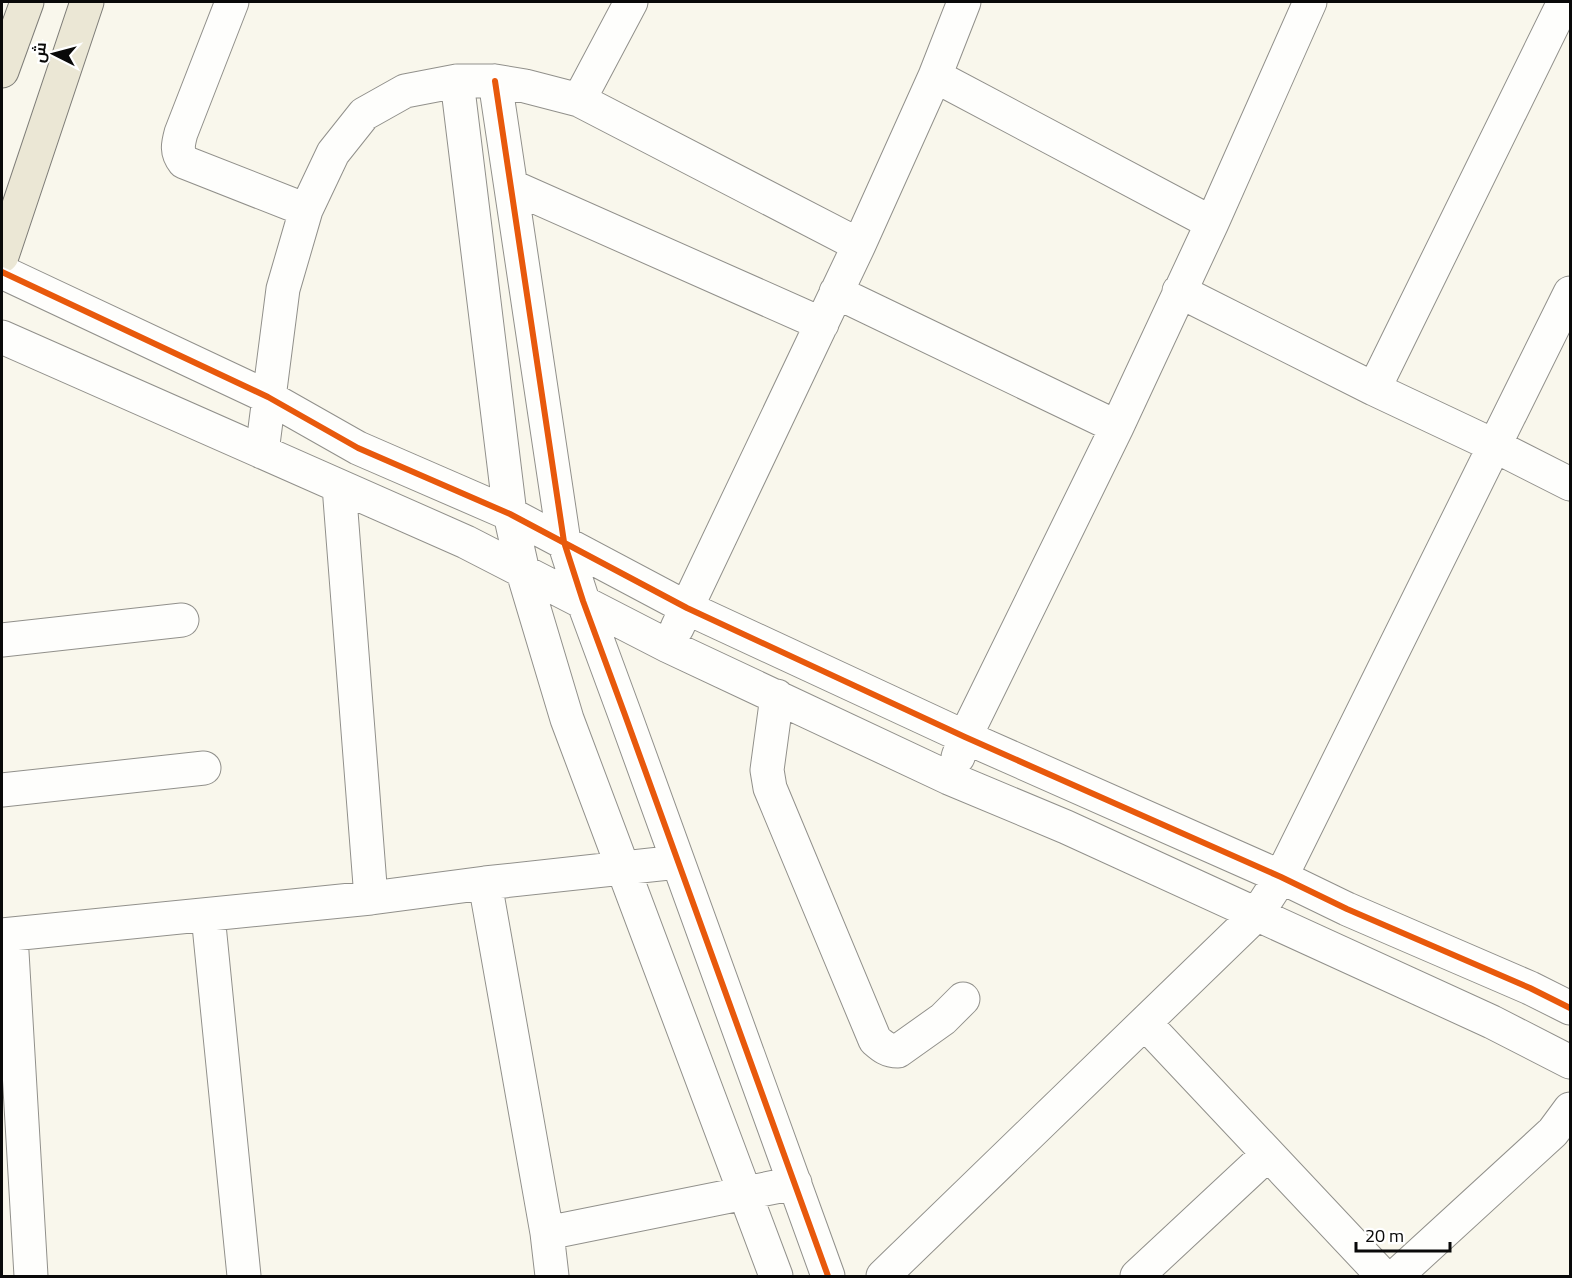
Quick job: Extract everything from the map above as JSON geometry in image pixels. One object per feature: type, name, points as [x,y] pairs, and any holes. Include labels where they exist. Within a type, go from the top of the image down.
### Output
[{"type":"main road","points":[[2,71],[27,2]]},
{"type":"main road","points":[[2,255],[87,2]]},
{"type":"street","points":[[232,2],[181,132],[178,147],[180,156],[184,162],[306,210]]},
{"type":"street","points":[[579,100],[631,2]]},
{"type":"street","points":[[668,646],[859,245],[935,76],[964,2]]},
{"type":"street","points":[[949,778],[965,737],[1117,427],[1212,223],[1310,2]]},
{"type":"street","points":[[1374,389],[1564,2]]},
{"type":"street","points":[[935,76],[1212,223]]},
{"type":"street","points":[[457,81],[510,514],[523,573],[567,719],[776,1276]]},
{"type":"street","points":[[262,452],[283,289],[306,210],[333,153],[364,114],[405,91],[457,81],[495,81],[579,100],[859,245]]},
{"type":"street","points":[[495,81],[564,542],[583,601],[828,1276]]},
{"type":"street","points":[[511,186],[822,324]]},
{"type":"street","points":[[2,272],[268,397],[358,448],[510,514],[687,608],[965,737],[1281,877],[1347,909],[1530,988],[1570,1008]]},
{"type":"street","points":[[1179,291],[1570,484]]},
{"type":"street","points":[[836,292],[1117,427]]},
{"type":"street","points":[[883,1276],[1257,915],[1281,877],[1570,292]]},
{"type":"street","points":[[2,337],[466,542],[668,646],[949,778],[1066,828],[1492,1022],[1570,1062]]},
{"type":"street","points":[[339,486],[371,898]]},
{"type":"street","points":[[2,640],[182,620]]},
{"type":"street","points":[[777,696],[767,770],[770,788],[875,1040],[890,1051],[898,1051],[943,1018],[963,999]]},
{"type":"street","points":[[2,790],[204,768]]},
{"type":"street","points":[[32,1276],[6,935],[371,898],[678,862]]},
{"type":"street","points":[[485,883],[547,1233],[552,1276]]},
{"type":"street","points":[[207,915],[244,1276]]},
{"type":"street","points":[[1145,1023],[1383,1276]]},
{"type":"street","points":[[1396,1276],[1553,1132],[1570,1109]]},
{"type":"street","points":[[1137,1276],[1268,1154]]},
{"type":"street","points":[[547,1233],[795,1183]]},
{"type":"cycle path","points":[[495,81],[564,542],[583,601],[828,1276]]},
{"type":"cycle path","points":[[2,272],[268,397],[358,448],[510,514],[687,608],[965,737],[1281,877],[1347,909],[1530,988],[1570,1008]]}]
